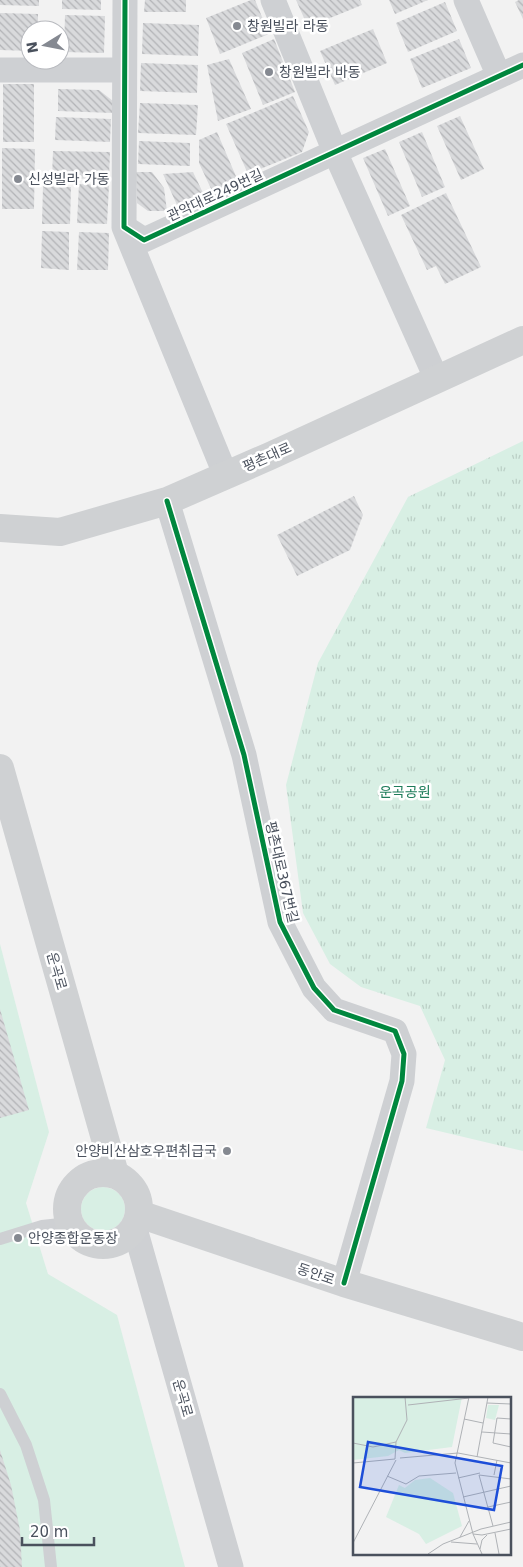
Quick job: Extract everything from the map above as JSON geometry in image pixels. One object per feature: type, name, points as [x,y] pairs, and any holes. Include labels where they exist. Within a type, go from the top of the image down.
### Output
[{"type":"street","points":[[125,0],[124,227],[226,476]]},
{"type":"street","points":[[273,0],[334,152],[437,380]]},
{"type":"street","points":[[466,0],[499,76]]},
{"type":"street","name":"관악대로249번길","points":[[124,227],[144,240],[523,65]]},
{"type":"street","points":[[0,70],[124,70]]},
{"type":"street","name":"평촌대로","points":[[0,528],[60,532],[167,501],[226,476],[523,340]]},
{"type":"street","name":"평촌대로367번길","points":[[167,501],[244,755],[280,922],[314,988],[334,1010],[395,1031],[404,1054],[402,1081],[344,1283]]},
{"type":"street","name":"운곡로","points":[[0,768],[115,1174]]},
{"type":"street","points":[[98,1173],[115,1174],[129,1183],[138,1198],[137,1222],[124,1239],[109,1246],[93,1245],[78,1236],[69,1223],[66,1206],[71,1191],[83,1178],[98,1173]]},
{"type":"street","name":"동안로","points":[[137,1222],[523,1336]]},
{"type":"street","name":"운곡로","points":[[137,1222],[231,1567]]},
{"type":"lane","points":[[0,1239],[42,1226],[69,1223]]},
{"type":"lane","points":[[0,1394],[26,1445],[44,1500],[51,1567]]},
{"type":"green space","name":"운곡공원","points":[[523,441],[523,1151],[426,1128],[445,1060],[420,1006],[361,987],[330,964],[303,913],[286,785],[318,663],[408,497]]},
{"type":"green space","name":"안양종합운동장","points":[[0,944],[49,1132],[26,1203],[48,1274],[117,1315],[185,1567],[0,1567]]},
{"type":"green space","points":[[103,1187],[115,1191],[121,1197],[125,1209],[121,1221],[115,1227],[103,1231],[91,1227],[85,1221],[81,1209],[85,1197],[91,1191]]},
{"type":"building","points":[[0,0],[39,0],[39,6],[0,5]]},
{"type":"building","points":[[62,0],[101,0],[101,10],[62,9]]},
{"type":"building","points":[[145,0],[186,0],[186,12],[144,12]]},
{"type":"building","name":"창원빌라 라동","points":[[255,0],[269,34],[220,54],[206,18]]},
{"type":"building","points":[[296,0],[360,0],[362,5],[308,27]]},
{"type":"building","points":[[389,0],[428,0],[395,14]]},
{"type":"building","points":[[523,0],[523,19],[515,2]]},
{"type":"building","points":[[445,2],[457,31],[408,52],[396,23]]},
{"type":"building","points":[[0,13],[38,14],[38,20],[20,20],[20,51],[0,50]]},
{"type":"building","points":[[65,15],[105,16],[104,53],[70,52],[70,20],[65,20]]},
{"type":"building","points":[[143,23],[199,25],[198,56],[142,54]]},
{"type":"building","points":[[373,29],[387,63],[335,85],[320,51]]},
{"type":"building","name":"창원빌라 바동","points":[[274,39],[295,92],[263,105],[242,53]]},
{"type":"building","points":[[459,39],[471,68],[422,88],[410,59]]},
{"type":"building","points":[[229,59],[251,109],[218,121],[207,65]]},
{"type":"building","points":[[141,63],[198,65],[197,93],[140,91]]},
{"type":"building","points":[[3,84],[34,84],[34,142],[3,142]]},
{"type":"building","points":[[58,89],[99,90],[113,101],[113,113],[58,111]]},
{"type":"building","points":[[293,96],[309,132],[302,152],[248,174],[226,124]]},
{"type":"building","points":[[140,103],[198,105],[196,135],[138,133]]},
{"type":"building","points":[[460,116],[484,169],[461,180],[437,126]]},
{"type":"building","points":[[56,117],[111,119],[110,142],[55,140]]},
{"type":"building","points":[[217,132],[238,181],[213,193],[199,163],[199,140]]},
{"type":"building","points":[[422,132],[445,187],[422,197],[399,142]]},
{"type":"building","points":[[139,141],[190,143],[190,166],[138,164]]},
{"type":"building","name":"신성빌라 가동","points":[[2,148],[35,149],[34,209],[2,209]]},
{"type":"building","points":[[385,149],[410,206],[388,216],[363,158]]},
{"type":"building","points":[[53,151],[110,152],[109,179],[52,178]]},
{"type":"building","points":[[136,172],[152,172],[164,188],[167,211],[148,211],[137,203]]},
{"type":"building","points":[[193,172],[203,193],[177,205],[163,174]]},
{"type":"building","points":[[79,184],[109,185],[107,224],[77,223]]},
{"type":"building","points":[[43,186],[71,187],[70,224],[42,224]]},
{"type":"building","points":[[446,193],[481,267],[445,284],[436,266],[427,270],[401,215]]},
{"type":"building","points":[[42,231],[69,232],[69,270],[41,268]]},
{"type":"building","points":[[79,232],[109,233],[108,270],[77,270]]},
{"type":"building","points":[[354,496],[363,515],[350,550],[297,576],[277,535]]},
{"type":"building","points":[[0,1009],[29,1110],[0,1118]]},
{"type":"building","points":[[0,1450],[11,1485],[20,1530],[22,1567],[0,1567]]},
{"type":"cycle path","points":[[125,0],[124,227],[144,240],[523,65]]},
{"type":"cycle path","points":[[167,501],[244,755],[280,922],[314,988],[334,1010],[395,1031],[404,1054],[402,1081],[344,1283]]},
{"type":"place","name":"창원빌라 라동","points":[[237,26]]},
{"type":"place","name":"창원빌라 바동","points":[[269,72]]},
{"type":"place","name":"신성빌라 가동","points":[[18,179]]},
{"type":"place","name":"안양비산삼호우편취급국","points":[[227,1151]]},
{"type":"place","name":"안양종합운동장","points":[[18,1238]]}]
